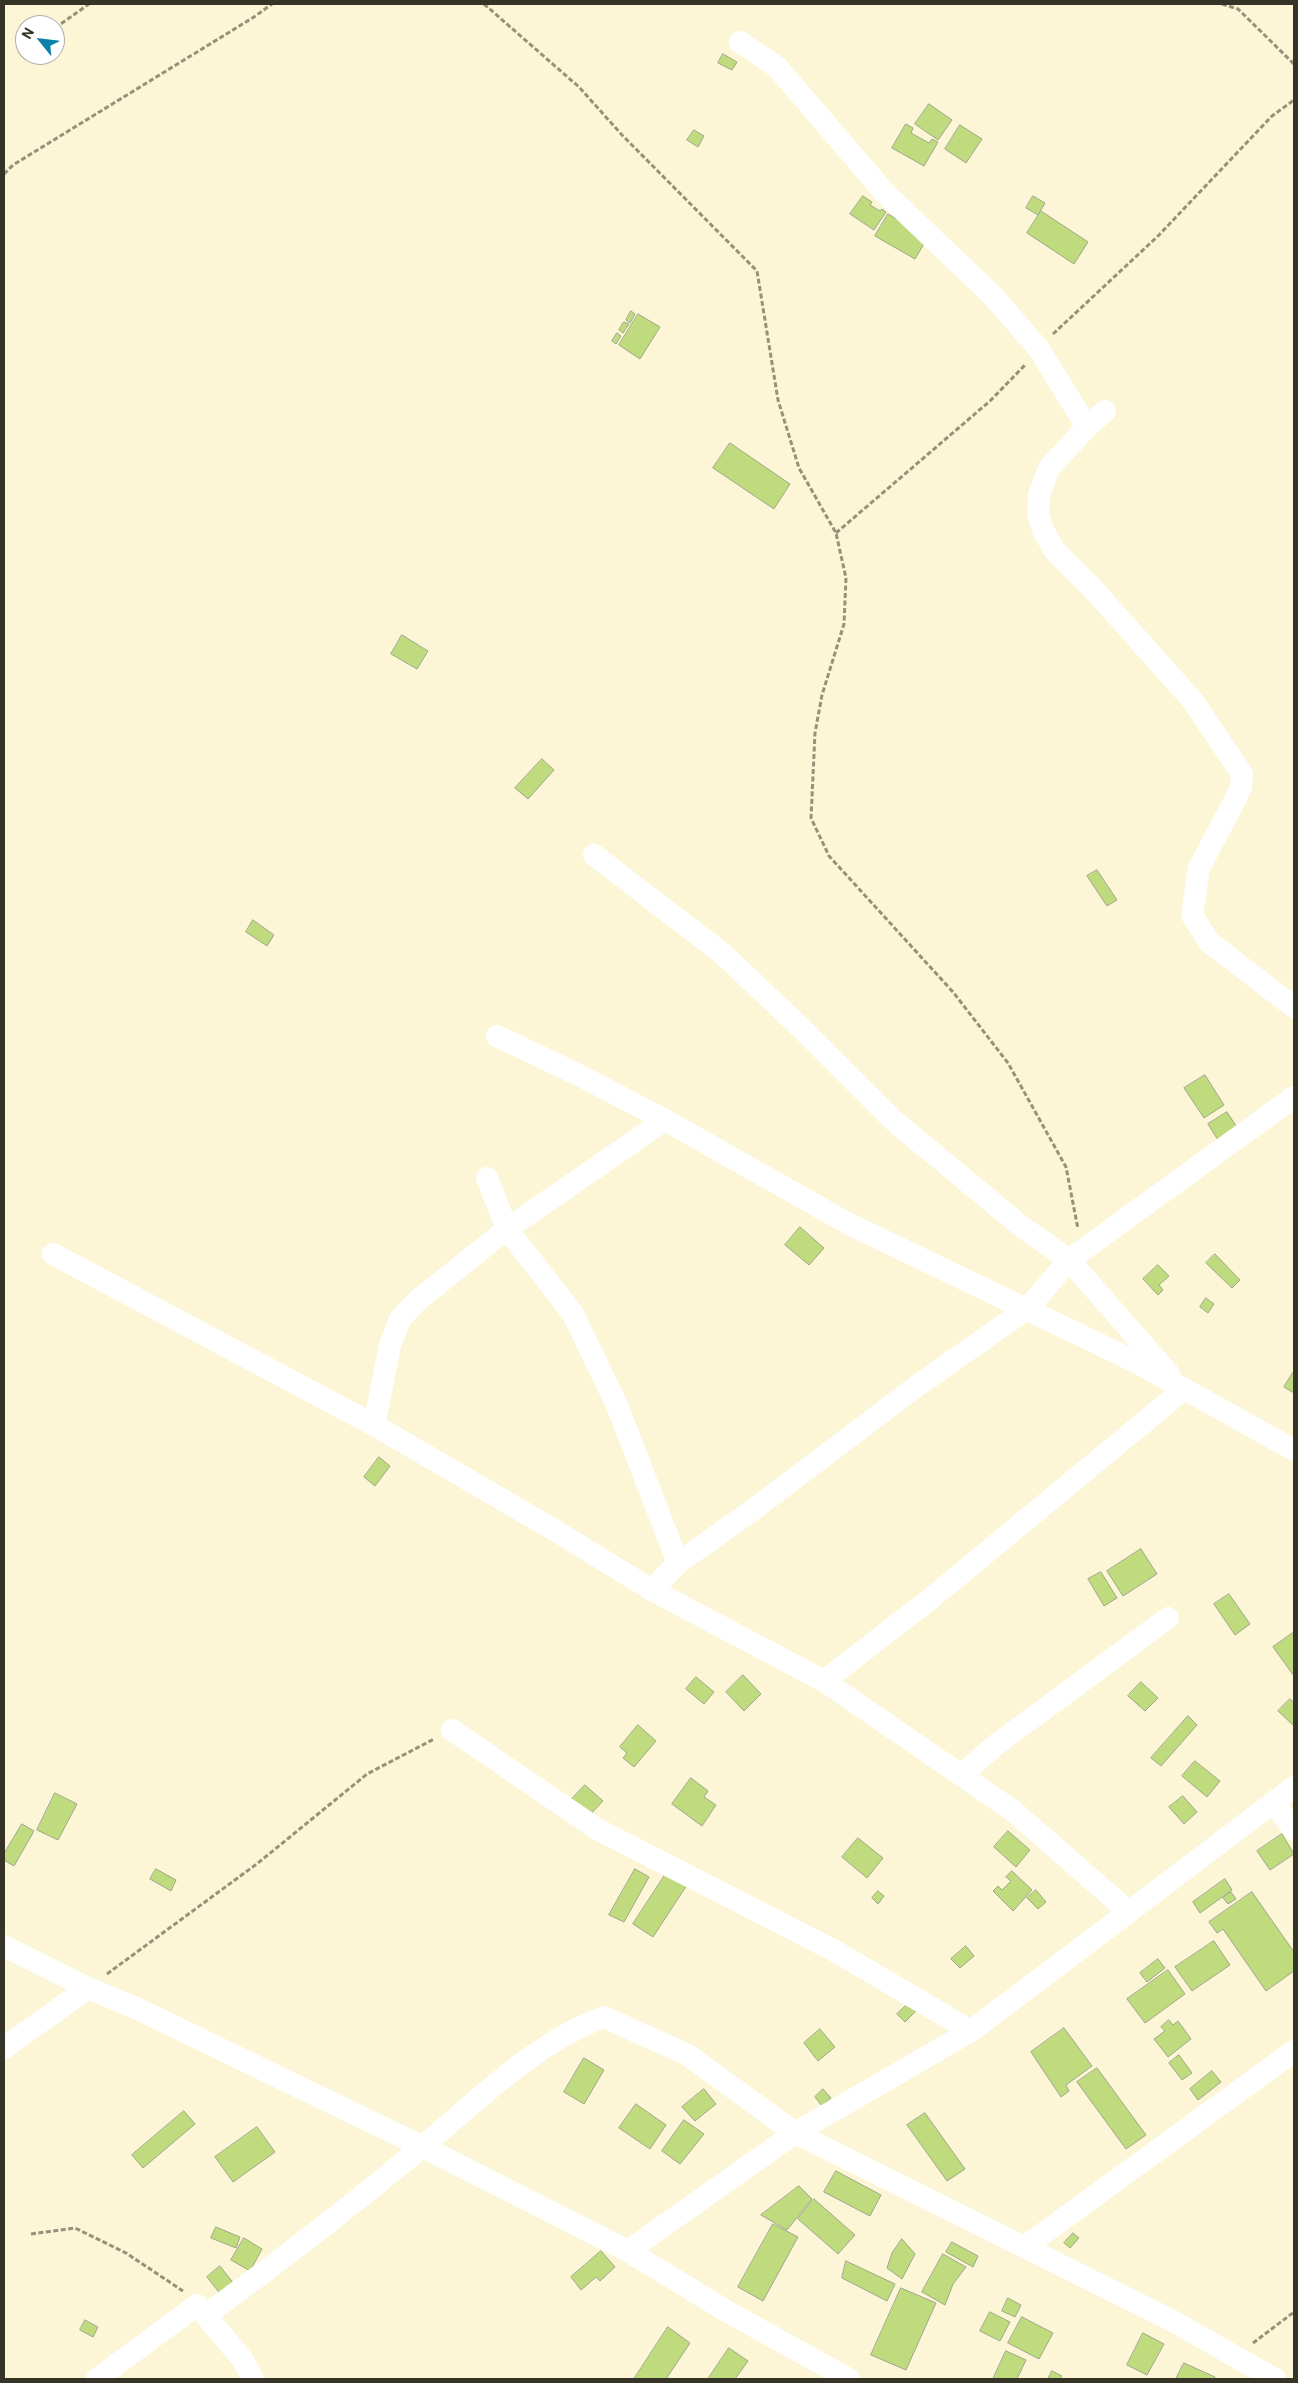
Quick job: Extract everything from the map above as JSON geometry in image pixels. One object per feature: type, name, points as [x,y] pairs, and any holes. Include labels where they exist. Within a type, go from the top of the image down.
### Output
[{"type":"street","points":[[740,42],[777,67],[885,193],[992,295],[1039,349],[1087,427]]},
{"type":"street","points":[[1105,412],[1087,427],[1049,468],[1039,495],[1038,514],[1043,530],[1055,551],[1094,590],[1193,701],[1242,774],[1241,786],[1236,798],[1199,868],[1192,915],[1208,942],[1294,1007]]},
{"type":"street","points":[[594,855],[723,954],[801,1028],[893,1120],[1021,1226],[1075,1255],[1183,1390]]},
{"type":"street","points":[[497,1036],[579,1075],[664,1120],[849,1224],[1028,1308],[1132,1360],[1294,1450]]},
{"type":"street","points":[[652,1590],[678,1563],[758,1506],[918,1386],[1028,1308],[1075,1255],[1294,1097]]},
{"type":"street","points":[[374,1425],[390,1345],[400,1319],[417,1301],[507,1229],[664,1120]]},
{"type":"street","points":[[487,1178],[507,1229],[573,1314],[616,1403],[678,1563]]},
{"type":"street","points":[[53,1254],[374,1425],[551,1528],[652,1590],[824,1681],[1012,1810],[1128,1912]]},
{"type":"street","points":[[824,1681],[929,1600],[1183,1390]]},
{"type":"street","points":[[961,1775],[997,1744],[1168,1618]]},
{"type":"street","points":[[452,1730],[597,1829],[835,1951],[971,2031]]},
{"type":"street","points":[[628,2251],[795,2133],[971,2031],[1294,1787]]},
{"type":"street","points":[[1274,1803],[1294,1830]]},
{"type":"street","points":[[4,1946],[88,1988],[138,2009],[423,2147],[628,2251],[728,2312],[849,2379]]},
{"type":"street","points":[[4,2048],[88,1988]]},
{"type":"street","points":[[97,2379],[327,2224],[423,2147],[476,2099],[559,2038],[582,2025],[604,2017],[688,2055],[741,2091],[795,2133],[1026,2246],[1171,2320],[1275,2379]]},
{"type":"street","points":[[1026,2246],[1294,2050]]},
{"type":"street","points":[[202,2310],[243,2360],[253,2379]]},
{"type":"path","points":[[65,21],[89,4]]},
{"type":"path","points":[[4,174],[13,165],[254,17],[272,4]]},
{"type":"path","points":[[484,4],[579,87],[622,136],[757,272],[778,400],[799,468],[836,533],[846,578],[844,624],[822,695],[815,733],[811,818],[830,856],[953,992],[1008,1063],[1066,1167],[1075,1255]]},
{"type":"path","points":[[1222,4],[1238,9],[1294,64]]},
{"type":"path","points":[[836,533],[990,401],[1064,323],[1158,236],[1272,116],[1294,100]]},
{"type":"path","points":[[88,1988],[258,1863],[367,1774],[452,1730]]},
{"type":"path","points":[[31,2234],[75,2228],[126,2253],[172,2282],[202,2310]]},
{"type":"path","points":[[1234,2357],[1294,2312]]},
{"type":"building","points":[[723,54],[737,62],[732,70],[718,63]]},
{"type":"building","points":[[929,104],[952,120],[938,140],[915,124]]},
{"type":"building","points":[[906,124],[913,128],[911,133],[929,143],[932,139],[938,142],[924,166],[892,148]]},
{"type":"building","points":[[960,125],[982,139],[966,163],[945,149]]},
{"type":"building","points":[[694,130],[704,136],[698,147],[687,140]]},
{"type":"building","points":[[863,196],[872,202],[870,205],[886,212],[874,230],[850,214]]},
{"type":"building","points":[[1033,196],[1045,203],[1038,215],[1026,208]]},
{"type":"building","points":[[1041,211],[1088,242],[1074,264],[1027,233]]},
{"type":"building","points":[[888,214],[928,237],[915,259],[875,236]]},
{"type":"building","points":[[631,311],[635,314],[630,323],[626,320]]},
{"type":"building","points":[[638,314],[660,327],[640,359],[619,345]]},
{"type":"building","points":[[624,322],[629,324],[623,333],[619,330]]},
{"type":"building","points":[[617,333],[621,336],[616,344],[612,341]]},
{"type":"building","points":[[730,443],[790,484],[774,509],[713,468]]},
{"type":"building","points":[[402,635],[428,651],[417,669],[391,654]]},
{"type":"building","points":[[542,759],[554,770],[528,799],[515,788]]},
{"type":"building","points":[[1097,870],[1117,900],[1107,906],[1087,876]]},
{"type":"building","points":[[253,920],[274,935],[267,946],[246,932]]},
{"type":"building","points":[[1205,1075],[1224,1105],[1204,1118],[1184,1088]]},
{"type":"building","points":[[1227,1112],[1240,1132],[1221,1145],[1208,1124]]},
{"type":"building","points":[[800,1227],[824,1248],[809,1265],[785,1245]]},
{"type":"building","points":[[1215,1254],[1240,1280],[1232,1288],[1206,1263]]},
{"type":"building","points":[[1158,1265],[1169,1276],[1159,1285],[1163,1290],[1158,1295],[1143,1279]]},
{"type":"building","points":[[1206,1298],[1214,1304],[1208,1313],[1200,1307]]},
{"type":"building","points":[[1294,1371],[1294,1393],[1284,1387]]},
{"type":"building","points":[[379,1457],[390,1466],[375,1486],[364,1477]]},
{"type":"building","points":[[1141,1549],[1157,1574],[1123,1596],[1107,1571]]},
{"type":"building","points":[[1101,1572],[1117,1598],[1104,1606],[1088,1579]]},
{"type":"building","points":[[1229,1594],[1250,1624],[1235,1635],[1214,1604]]},
{"type":"building","points":[[1294,1632],[1294,1676],[1273,1647]]},
{"type":"building","points":[[743,1675],[761,1694],[744,1711],[726,1692]]},
{"type":"building","points":[[696,1677],[714,1692],[704,1704],[686,1689]]},
{"type":"building","points":[[1141,1682],[1158,1698],[1145,1711],[1128,1696]]},
{"type":"building","points":[[1290,1699],[1294,1703],[1294,1726],[1278,1711]]},
{"type":"building","points":[[1188,1716],[1197,1725],[1161,1766],[1151,1758]]},
{"type":"building","points":[[638,1725],[656,1741],[634,1767],[623,1758],[627,1753],[620,1747]]},
{"type":"building","points":[[1195,1761],[1220,1781],[1207,1797],[1182,1776]]},
{"type":"building","points":[[691,1778],[708,1791],[704,1797],[716,1805],[702,1826],[672,1804]]},
{"type":"building","points":[[585,1785],[603,1801],[588,1817],[570,1801]]},
{"type":"building","points":[[55,1793],[77,1804],[58,1840],[37,1830]]},
{"type":"building","points":[[1183,1796],[1197,1812],[1184,1824],[1169,1807]]},
{"type":"building","points":[[22,1824],[34,1831],[14,1866],[4,1860],[4,1854]]},
{"type":"building","points":[[1008,1831],[1030,1850],[1016,1867],[994,1847]]},
{"type":"building","points":[[1282,1834],[1294,1854],[1270,1870],[1257,1851]]},
{"type":"building","points":[[858,1838],[883,1858],[867,1878],[842,1857]]},
{"type":"building","points":[[156,1869],[176,1880],[171,1891],[150,1879]]},
{"type":"building","points":[[635,1869],[649,1877],[624,1922],[609,1915]]},
{"type":"building","points":[[1012,1871],[1032,1890],[1013,1911],[993,1891],[998,1886],[1002,1890],[1011,1881],[1006,1877]]},
{"type":"building","points":[[667,1872],[687,1885],[653,1937],[633,1924]]},
{"type":"building","points":[[1225,1879],[1232,1890],[1200,1913],[1193,1902]]},
{"type":"building","points":[[1036,1890],[1046,1902],[1038,1909],[1027,1898]]},
{"type":"building","points":[[878,1891],[884,1896],[878,1904],[872,1898]]},
{"type":"building","points":[[1231,1892],[1236,1899],[1228,1904],[1223,1898]]},
{"type":"building","points":[[1252,1892],[1294,1952],[1294,1971],[1266,1991],[1223,1929],[1217,1933],[1209,1922]]},
{"type":"building","points":[[1214,1941],[1230,1965],[1192,1991],[1175,1967]]},
{"type":"building","points":[[966,1946],[974,1956],[960,1968],[951,1959]]},
{"type":"building","points":[[1158,1959],[1165,1968],[1147,1982],[1140,1973]]},
{"type":"building","points":[[1168,1970],[1185,1994],[1145,2023],[1127,1999]]},
{"type":"building","points":[[909,2003],[917,2010],[905,2022],[897,2014]]},
{"type":"building","points":[[1169,2020],[1173,2025],[1178,2021],[1191,2039],[1168,2057],[1154,2039],[1165,2031],[1161,2027]]},
{"type":"building","points":[[1064,2028],[1092,2066],[1066,2085],[1069,2091],[1061,2097],[1031,2052]]},
{"type":"building","points":[[820,2029],[835,2047],[818,2061],[804,2043]]},
{"type":"building","points":[[1179,2055],[1192,2073],[1182,2080],[1169,2063]]},
{"type":"building","points":[[584,2058],[604,2070],[584,2104],[564,2092]]},
{"type":"building","points":[[1097,2068],[1146,2135],[1126,2149],[1077,2082]]},
{"type":"building","points":[[1212,2071],[1221,2082],[1198,2100],[1190,2089]]},
{"type":"building","points":[[704,2089],[716,2104],[695,2121],[682,2107]]},
{"type":"building","points":[[823,2089],[831,2098],[822,2106],[815,2097]]},
{"type":"building","points":[[636,2104],[666,2125],[650,2149],[619,2128]]},
{"type":"building","points":[[184,2111],[195,2124],[143,2168],[132,2155]]},
{"type":"building","points":[[925,2113],[965,2169],[947,2181],[907,2125]]},
{"type":"building","points":[[684,2120],[704,2134],[680,2164],[662,2151]]},
{"type":"building","points":[[257,2127],[275,2152],[233,2182],[215,2157]]},
{"type":"building","points":[[836,2171],[881,2195],[870,2216],[824,2192]]},
{"type":"building","points":[[799,2186],[812,2199],[787,2230],[761,2215]]},
{"type":"building","points":[[814,2199],[855,2235],[838,2254],[798,2219]]},
{"type":"building","points":[[773,2224],[798,2237],[763,2301],[738,2287]]},
{"type":"building","points":[[216,2227],[240,2237],[236,2248],[211,2238]]},
{"type":"building","points":[[1073,2233],[1079,2238],[1070,2248],[1064,2243]]},
{"type":"building","points":[[244,2238],[262,2249],[250,2271],[231,2260]]},
{"type":"building","points":[[902,2239],[915,2254],[902,2279],[887,2268],[892,2253]]},
{"type":"building","points":[[952,2242],[978,2256],[973,2267],[946,2252]]},
{"type":"building","points":[[601,2251],[615,2267],[600,2281],[596,2277],[581,2290],[571,2277]]},
{"type":"building","points":[[943,2254],[966,2267],[953,2284],[945,2305],[922,2292]]},
{"type":"building","points":[[846,2261],[895,2284],[887,2301],[842,2278]]},
{"type":"building","points":[[220,2266],[234,2284],[221,2295],[207,2277]]},
{"type":"building","points":[[901,2288],[936,2303],[906,2370],[871,2355]]},
{"type":"building","points":[[1008,2298],[1021,2305],[1015,2317],[1002,2311]]},
{"type":"building","points":[[990,2312],[1010,2322],[1000,2341],[980,2331]]},
{"type":"building","points":[[1022,2317],[1053,2333],[1039,2359],[1008,2343]]},
{"type":"building","points":[[85,2320],[98,2327],[93,2337],[80,2330]]},
{"type":"building","points":[[668,2327],[690,2343],[666,2379],[634,2379]]},
{"type":"building","points":[[1143,2333],[1164,2344],[1147,2375],[1127,2365]]},
{"type":"building","points":[[729,2348],[748,2361],[735,2379],[708,2379]]},
{"type":"building","points":[[1006,2351],[1026,2360],[1017,2379],[993,2379]]},
{"type":"building","points":[[1184,2363],[1215,2377],[1214,2379],[1176,2379]]},
{"type":"building","points":[[1052,2371],[1062,2376],[1060,2379],[1048,2379]]}]
